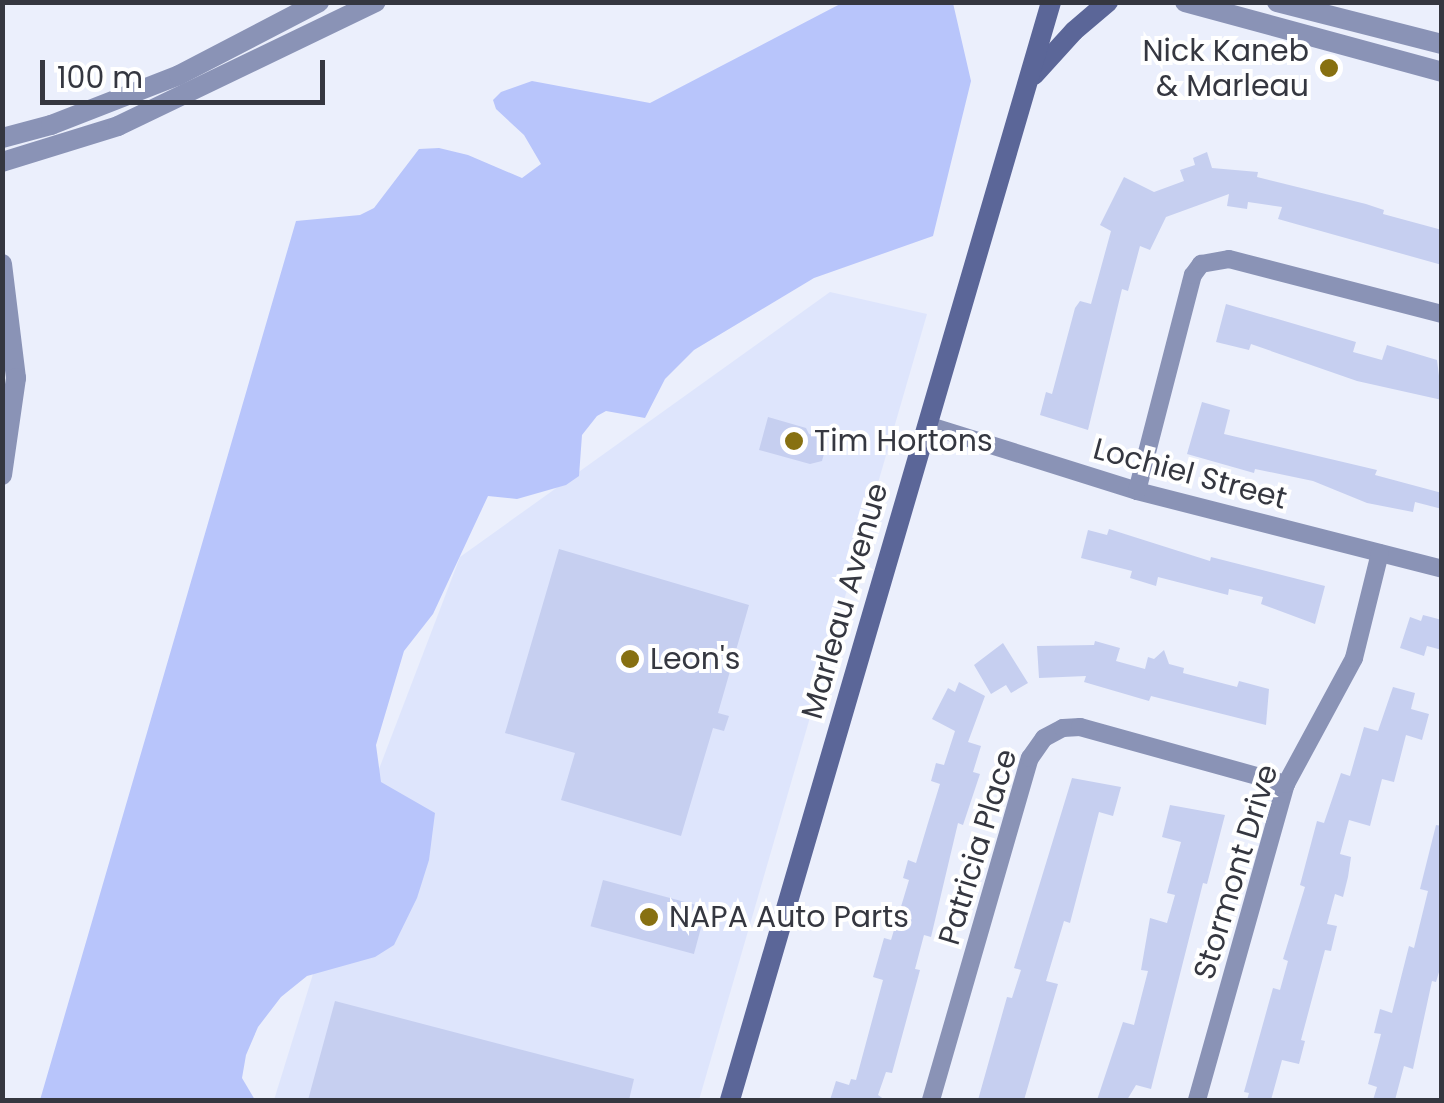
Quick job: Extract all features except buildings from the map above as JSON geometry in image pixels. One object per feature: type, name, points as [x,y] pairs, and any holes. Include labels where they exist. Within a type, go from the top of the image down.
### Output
[{"type":"main road","name":"Marleau Avenue","points":[[730,1100],[1050,2]]},
{"type":"main road","points":[[1029,80],[1074,31],[1108,2]]},
{"type":"street","points":[[2,138],[151,87],[319,2]]},
{"type":"street","points":[[2,162],[118,126],[376,2]]},
{"type":"street","points":[[1185,2],[1442,72]]},
{"type":"street","points":[[1277,2],[1442,44]]},
{"type":"street","points":[[1137,490],[1192,275],[1201,264],[1229,258],[1442,314]]},
{"type":"street","points":[[2,264],[16,378],[2,475]]},
{"type":"street","name":"Lochiel Street","points":[[927,425],[1137,490],[1442,569]]},
{"type":"street","name":"Stormont Drive","points":[[1197,1100],[1286,784],[1354,658],[1380,552]]},
{"type":"street","name":"Patricia Place","points":[[931,1100],[1030,758],[1044,738],[1063,728],[1080,727],[1286,784]]},
{"type":"shaded area","points":[[842,3],[953,3],[971,81],[933,236],[814,278],[694,350],[665,379],[645,418],[606,411],[597,416],[582,435],[579,476],[566,485],[517,499],[488,496],[433,614],[404,651],[376,745],[381,782],[435,813],[429,860],[417,898],[394,945],[375,957],[307,976],[281,997],[258,1027],[246,1055],[242,1078],[255,1100],[40,1100],[296,221],[360,215],[374,208],[419,149],[439,148],[468,155],[522,178],[541,164],[524,135],[496,109],[493,100],[501,92],[532,81],[650,103]]},
{"type":"shaded area","points":[[830,292],[927,314],[699,1100],[274,1100],[366,803],[460,557]]},
{"type":"place","name":"Nick Kaneb & Marleau","points":[[1329,68]]},
{"type":"place","name":"Tim Hortons","points":[[794,441]]},
{"type":"place","name":"Leon's","points":[[630,659]]},
{"type":"place","name":"NAPA Auto Parts","points":[[649,917]]}]
